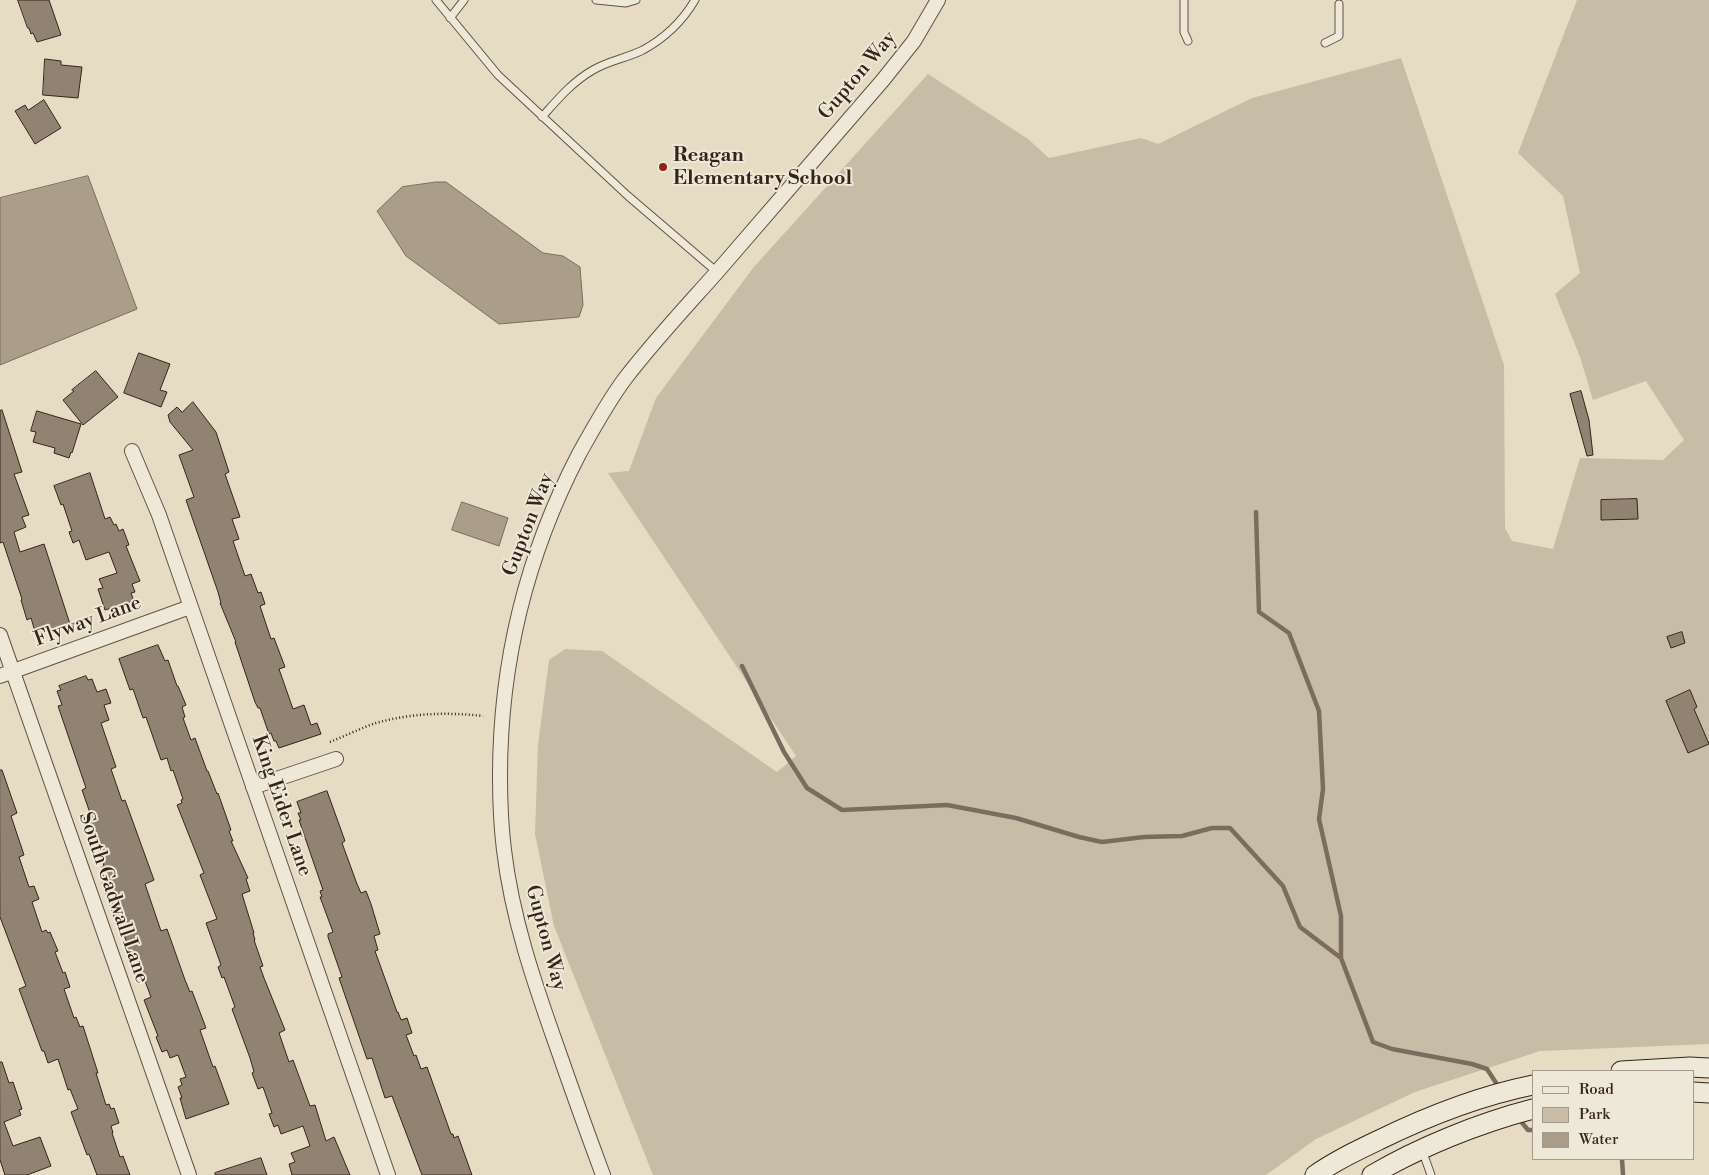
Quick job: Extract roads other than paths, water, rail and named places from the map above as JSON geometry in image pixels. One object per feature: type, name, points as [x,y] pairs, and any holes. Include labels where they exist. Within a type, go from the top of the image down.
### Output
[{"type":"main road","points":[[1632,1070],[1709,1068]]},
{"type":"main road","points":[[1315,1175],[1335,1161],[1411,1124],[1481,1098],[1532,1085]]},
{"type":"main road","points":[[1694,1092],[1709,1093]]},
{"type":"main road","points":[[1372,1175],[1422,1150],[1484,1123],[1532,1109]]},
{"type":"street","name":"Gupton Way","points":[[603,1175],[529,968],[514,908],[504,850],[500,796],[500,742],[505,681],[516,622],[546,526],[570,471],[593,429],[623,382],[664,331],[717,272],[914,41],[938,0]]},
{"type":"street","name":"King Eider Lane","points":[[132,451],[159,515],[388,1175]]},
{"type":"street","name":"Flyway Lane","points":[[6,674],[190,606]]},
{"type":"street","name":"South Gadwall Lane","points":[[0,635],[6,674],[189,1175]]},
{"type":"street","points":[[254,787],[336,758]]},
{"type":"lane","points":[[436,0],[498,75],[628,196],[717,272]]},
{"type":"lane","points":[[450,18],[464,0]]},
{"type":"lane","points":[[596,0],[626,3],[636,0]]},
{"type":"lane","points":[[542,117],[575,82],[593,70],[642,50],[668,34],[686,16],[695,0]]},
{"type":"lane","points":[[1184,0],[1184,32],[1188,41]]},
{"type":"lane","points":[[1325,43],[1339,36],[1339,4]]},
{"type":"lane","points":[[1422,1150],[1431,1175]]},
{"type":"water","points":[[88,176],[137,309],[0,365],[0,198]]},
{"type":"water","points":[[446,182],[543,253],[563,256],[580,267],[583,305],[579,317],[499,324],[406,256],[377,211],[402,187]]},
{"type":"water","points":[[462,502],[508,518],[499,546],[452,530]]},
{"type":"waterway","points":[[1256,512],[1259,612],[1289,633],[1319,711],[1323,789],[1319,819],[1341,916],[1341,958],[1373,1042],[1392,1049],[1472,1064],[1487,1069],[1500,1089]]},
{"type":"waterway","points":[[742,666],[784,752],[807,788],[842,810],[947,805],[1016,818],[1102,842],[1144,837],[1182,836],[1212,828],[1230,828],[1283,886],[1300,927],[1341,958]]},
{"type":"waterway","points":[[1519,1119],[1528,1130],[1532,1130]]},
{"type":"waterway","points":[[1622,1160],[1623,1175]]},
{"type":"place","name":"Reagan Elementary School","points":[[663,167]]}]
